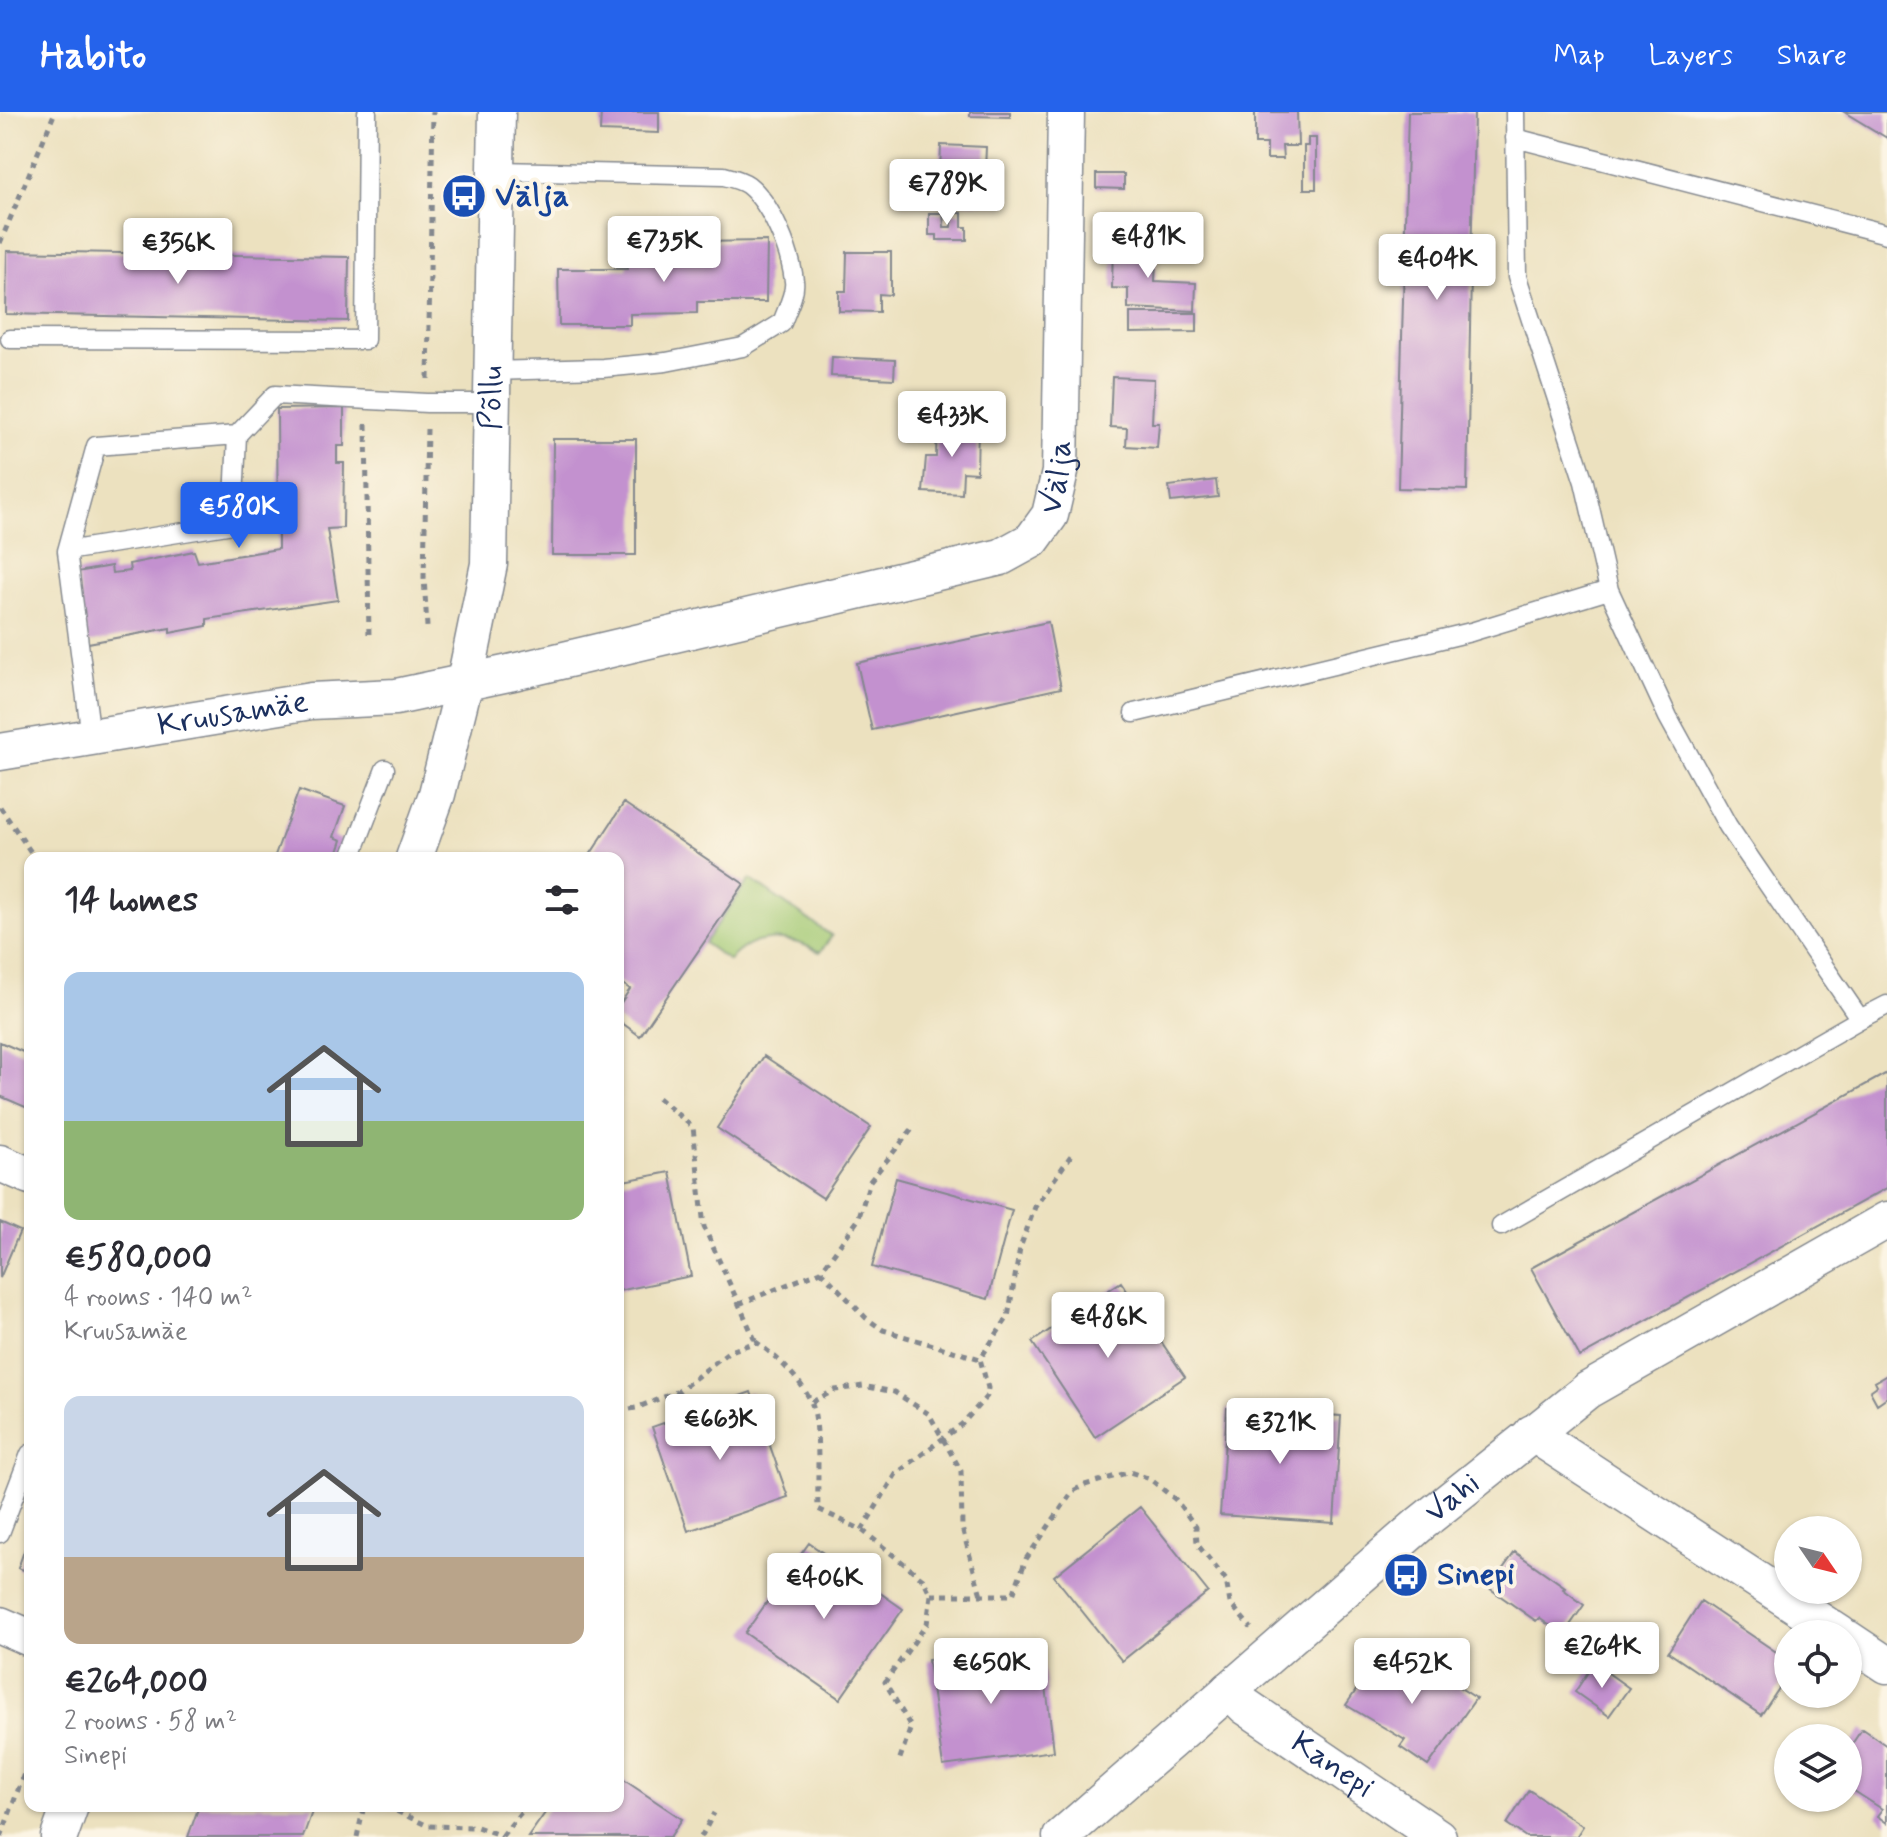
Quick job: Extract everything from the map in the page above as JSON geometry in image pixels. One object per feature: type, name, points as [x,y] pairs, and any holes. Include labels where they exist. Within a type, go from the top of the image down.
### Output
[{"type":"street","name":"Põllu","points":[[416,852],[437,794],[489,564],[497,112]]},
{"type":"street","name":"Välja","points":[[465,681],[1001,557],[1032,540],[1050,515],[1060,472],[1066,112]]},
{"type":"street","name":"Kruusamäe","points":[[0,752],[311,701],[396,697],[465,681]]},
{"type":"street","points":[[0,1163],[24,1173]]},
{"type":"street","name":"Vahi","points":[[1061,1837],[1420,1524],[1588,1390],[1887,1220]]},
{"type":"street","points":[[1532,1433],[1819,1620]]},
{"type":"street","points":[[0,1625],[24,1635]]},
{"type":"street","points":[[1862,1648],[1887,1665]]},
{"type":"street","name":"Kanepi","points":[[1229,1690],[1245,1706],[1438,1837]]},
{"type":"street","points":[[59,1837],[68,1812]]},
{"type":"lane","points":[[10,339],[365,340],[367,112]]},
{"type":"lane","points":[[1515,112],[1517,277],[1584,482],[1609,590],[1668,717],[1728,826],[1860,1019]]},
{"type":"lane","points":[[1515,138],[1887,234]]},
{"type":"lane","points":[[67,551],[233,524],[237,435],[275,395],[427,403],[492,387],[603,368],[666,362],[743,347],[782,323],[795,283],[787,251],[772,215],[750,186],[724,176],[496,171]]},
{"type":"lane","points":[[91,737],[67,551],[96,446],[237,435]]},
{"type":"lane","points":[[1134,713],[1471,632],[1609,590]]},
{"type":"lane","points":[[353,852],[385,769]]},
{"type":"lane","points":[[1501,1226],[1887,1005]]},
{"type":"lane","points":[[0,1533],[24,1470]]},
{"type":"path","points":[[0,243],[55,112]]},
{"type":"path","points":[[427,627],[424,577],[433,112]]},
{"type":"path","points":[[365,400],[369,639]]},
{"type":"path","points":[[0,807],[31,852]]},
{"type":"path","points":[[658,1098],[693,1127],[704,1227],[756,1342],[778,1357],[812,1402],[818,1509],[862,1530],[923,1579],[931,1595],[927,1624],[885,1682],[911,1727],[898,1764]]},
{"type":"path","points":[[739,1304],[821,1271],[858,1220],[870,1181],[913,1128]]},
{"type":"path","points":[[862,1530],[896,1474],[962,1424],[987,1396],[988,1388],[980,1359],[1008,1317],[1020,1248],[1035,1207],[1072,1154]]},
{"type":"path","points":[[821,1271],[866,1318],[883,1330],[980,1359]]},
{"type":"path","points":[[624,1410],[679,1391],[728,1352],[756,1342]]},
{"type":"path","points":[[812,1402],[835,1390],[863,1386],[894,1392],[929,1414],[961,1471],[962,1528],[981,1595]]},
{"type":"path","points":[[931,1595],[1013,1595],[1026,1559],[1073,1491],[1130,1472],[1150,1479],[1176,1500],[1196,1527],[1197,1544],[1226,1580],[1230,1603],[1258,1636]]},
{"type":"path","points":[[1,1837],[24,1774]]},
{"type":"path","points":[[357,1837],[363,1812]]},
{"type":"path","points":[[399,1812],[428,1826],[477,1827],[502,1836],[521,1812]]},
{"type":"path","points":[[701,1837],[714,1813]]},
{"type":"green space","points":[[750,879],[832,936],[820,952],[784,940],[760,941],[749,945],[729,961],[704,943]]},
{"type":"building","points":[[601,112],[659,112],[659,133],[600,131]]},
{"type":"building","points":[[970,112],[1010,112],[1010,117],[970,116]]},
{"type":"building","points":[[1255,112],[1297,112],[1298,146],[1282,146],[1283,159],[1267,159],[1267,144],[1255,144]]},
{"type":"building","points":[[1408,112],[1474,112],[1467,490],[1398,488]]},
{"type":"building","points":[[1844,112],[1887,112],[1887,138]]},
{"type":"building","points":[[1308,138],[1316,138],[1316,189],[1304,189],[1304,146],[1308,146]]},
{"type":"building","points":[[941,145],[986,147],[985,170],[994,170],[993,204],[939,202]]},
{"type":"building","points":[[1096,174],[1124,174],[1124,189],[1096,188]]},
{"type":"building","points":[[929,213],[943,213],[944,227],[951,227],[952,213],[962,213],[962,227],[967,227],[967,240],[937,240],[937,235],[929,235]]},
{"type":"building","points":[[767,241],[766,302],[697,302],[697,313],[630,314],[630,325],[559,325],[558,269],[627,269],[627,256],[693,256],[693,242]]},
{"type":"building","points":[[1113,242],[1157,243],[1155,281],[1196,283],[1195,311],[1128,308],[1128,289],[1112,288]]},
{"type":"building","points":[[7,251],[349,257],[348,321],[6,314]]},
{"type":"building","points":[[847,252],[891,252],[891,295],[879,294],[879,312],[839,311],[839,291],[846,291]]},
{"type":"building","points":[[1130,313],[1197,313],[1197,332],[1130,333]]},
{"type":"building","points":[[832,357],[895,360],[894,379],[831,376]]},
{"type":"building","points":[[1112,377],[1154,379],[1152,423],[1159,423],[1157,448],[1126,446],[1127,428],[1110,427]]},
{"type":"building","points":[[344,408],[344,446],[337,446],[337,463],[344,463],[343,528],[327,529],[338,600],[207,619],[207,626],[170,633],[170,628],[88,643],[77,572],[111,566],[112,573],[130,571],[129,564],[194,551],[198,562],[278,549],[277,409]]},
{"type":"building","points":[[937,424],[978,426],[977,473],[963,472],[962,494],[923,492],[926,457],[936,457]]},
{"type":"building","points":[[553,439],[636,439],[636,555],[552,555]]},
{"type":"building","points":[[1216,480],[1218,497],[1171,502],[1169,486]]},
{"type":"building","points":[[1048,622],[1061,688],[872,730],[857,663]]},
{"type":"building","points":[[299,790],[345,806],[334,837],[342,840],[338,852],[276,852]]},
{"type":"building","points":[[624,803],[744,884],[640,1036],[624,1024],[624,998],[630,989],[624,985],[624,852],[592,852]]},
{"type":"building","points":[[0,1042],[24,1052],[24,1106],[0,1096]]},
{"type":"building","points":[[764,1056],[871,1127],[823,1198],[717,1128]]},
{"type":"building","points":[[1887,1073],[1887,1188],[1580,1357],[1531,1268]]},
{"type":"building","points":[[670,1172],[691,1276],[624,1290],[624,1181]]},
{"type":"building","points":[[896,1178],[1012,1210],[988,1299],[872,1267]]},
{"type":"building","points":[[0,1222],[20,1231],[0,1278]]},
{"type":"building","points":[[1121,1282],[1185,1377],[1095,1437],[1032,1342]]},
{"type":"building","points":[[1887,1375],[1887,1397],[1877,1404],[1870,1391],[1877,1386],[1875,1382]]},
{"type":"building","points":[[751,1392],[788,1497],[688,1531],[652,1427]]},
{"type":"building","points":[[1227,1408],[1341,1416],[1334,1523],[1220,1515]]},
{"type":"building","points":[[1140,1507],[1208,1592],[1122,1661],[1054,1576]]},
{"type":"building","points":[[809,1543],[903,1609],[840,1699],[745,1633]]},
{"type":"building","points":[[24,1551],[24,1570],[18,1568]]},
{"type":"building","points":[[1515,1552],[1565,1587],[1563,1589],[1584,1605],[1563,1635],[1539,1618],[1536,1621],[1489,1588]]},
{"type":"building","points":[[1701,1601],[1774,1651],[1774,1696],[1761,1715],[1668,1652]]},
{"type":"building","points":[[1041,1646],[1054,1751],[943,1766],[928,1660]]},
{"type":"building","points":[[1381,1654],[1417,1679],[1426,1666],[1476,1698],[1428,1766],[1400,1747],[1405,1740],[1346,1705]]},
{"type":"building","points":[[1594,1663],[1629,1688],[1609,1716],[1575,1692]]},
{"type":"building","points":[[1862,1729],[1887,1746],[1887,1823],[1877,1816],[1882,1809],[1862,1796]]},
{"type":"building","points":[[624,1780],[682,1819],[670,1837],[528,1837],[546,1812],[624,1812]]},
{"type":"building","points":[[1529,1790],[1583,1826],[1576,1837],[1526,1837],[1507,1824]]},
{"type":"building","points":[[197,1812],[312,1812],[303,1837],[188,1837]]},
{"type":"place","name":"Välja","points":[[464,196]]},
{"type":"place","name":"Sinepi","points":[[1406,1575]]}]
